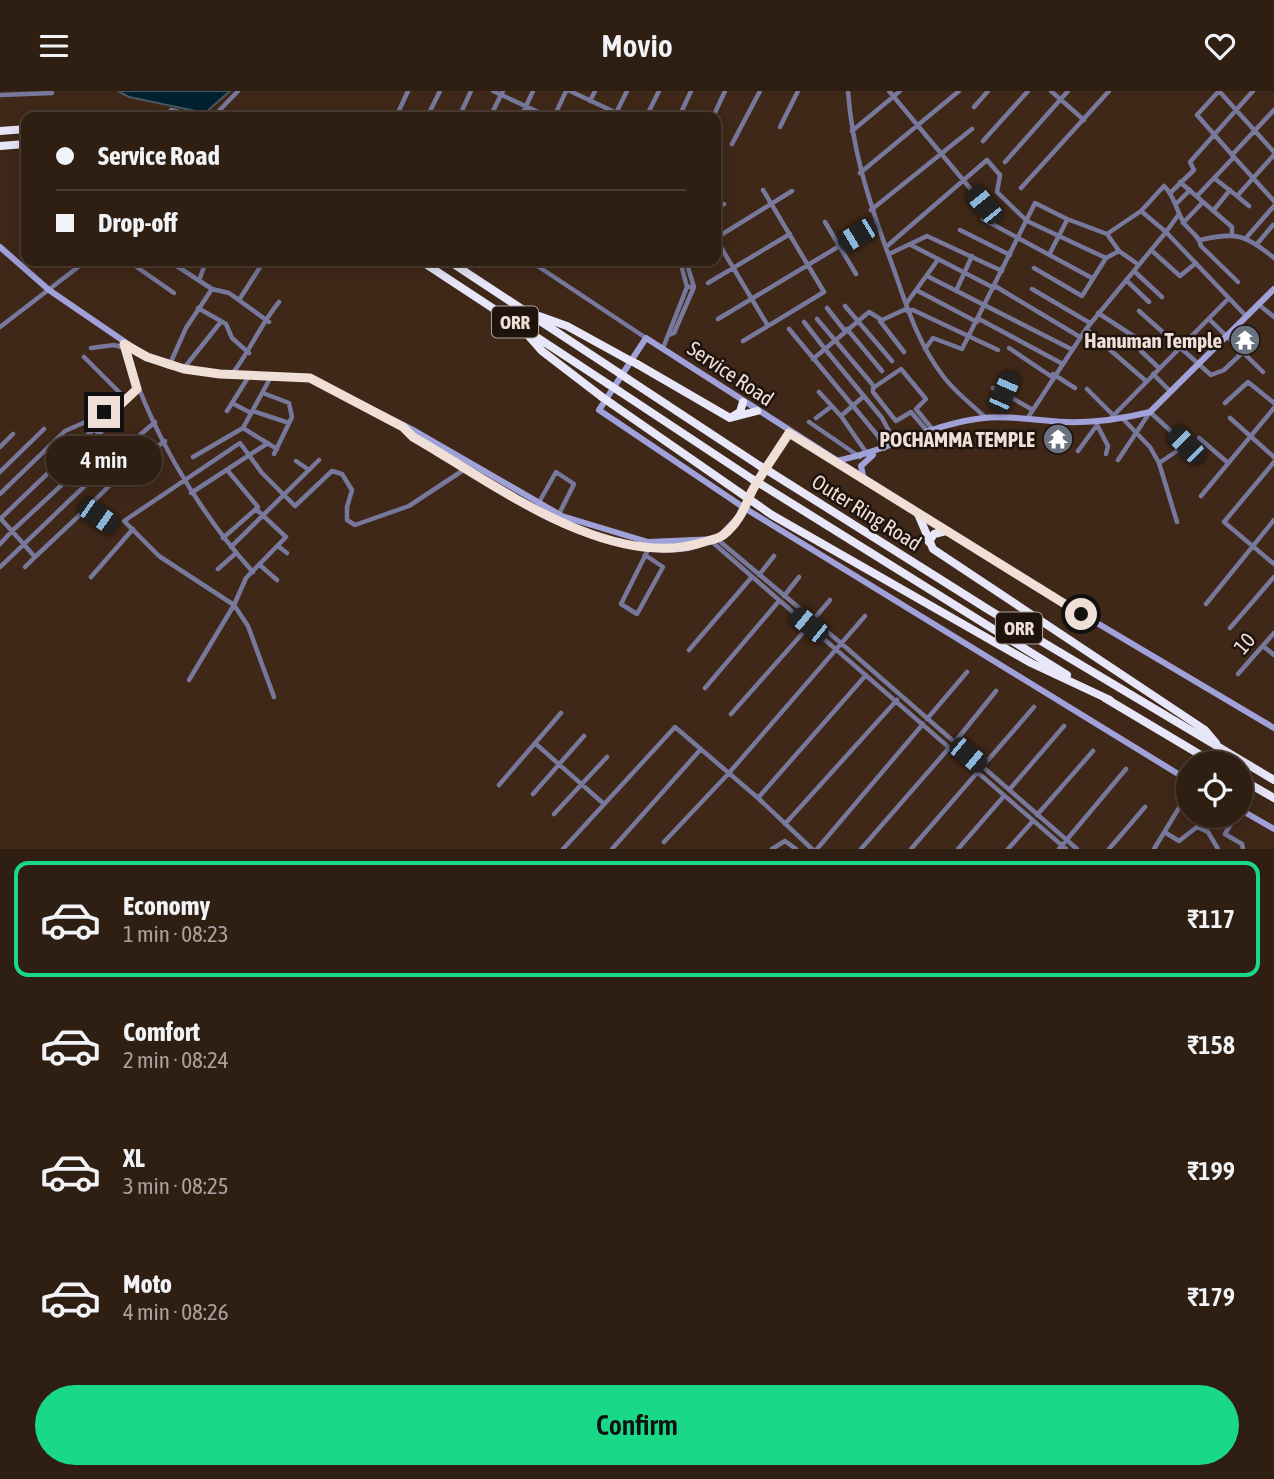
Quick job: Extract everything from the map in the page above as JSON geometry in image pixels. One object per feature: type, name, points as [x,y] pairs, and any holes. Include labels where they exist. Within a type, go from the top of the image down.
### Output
[{"type":"highway","points":[[0,131],[21,129]]},
{"type":"highway","points":[[0,146],[21,144]]},
{"type":"highway","name":"Outer Ring Road","points":[[429,266],[756,481],[1194,751]]},
{"type":"highway","name":"Outer Ring Road","points":[[457,266],[764,468],[1274,780]]},
{"type":"highway","points":[[526,311],[568,326],[730,418],[757,411]]},
{"type":"highway","points":[[518,325],[541,351],[748,504],[1031,663],[1110,700]]},
{"type":"highway","points":[[730,418],[740,412],[743,402]]},
{"type":"highway","points":[[918,514],[929,543],[1087,653],[1205,730],[1223,750]]},
{"type":"highway","points":[[929,543],[934,534],[946,531]]},
{"type":"highway","points":[[1253,786],[1274,798]]},
{"type":"main road","points":[[0,247],[21,265]]},
{"type":"main road","points":[[22,266],[49,290],[125,346],[169,366],[232,374],[310,378],[424,436],[558,515],[648,542],[711,541]]},
{"type":"main road","points":[[835,461],[864,456],[931,431],[986,418],[1096,423],[1150,412],[1274,289]]},
{"type":"main road","points":[[646,338],[598,410],[1176,773]]},
{"type":"main road","name":"Service Road","points":[[646,338],[864,481],[1274,728]]},
{"type":"main road","points":[[403,427],[413,437],[540,514],[580,529],[650,548],[696,547],[711,541],[748,504],[789,433]]},
{"type":"main road","points":[[864,481],[861,466],[881,451]]},
{"type":"main road","points":[[1253,817],[1274,829]]},
{"type":"street","points":[[218,112],[238,91]]},
{"type":"street","points":[[398,112],[408,91]]},
{"type":"street","points":[[430,112],[440,91]]},
{"type":"street","points":[[461,112],[471,91]]},
{"type":"street","points":[[493,91],[538,112]]},
{"type":"street","points":[[524,112],[533,91]]},
{"type":"street","points":[[557,112],[568,91],[614,112]]},
{"type":"street","points":[[590,101],[595,91]]},
{"type":"street","points":[[616,112],[627,91]]},
{"type":"street","points":[[648,112],[659,91]]},
{"type":"street","points":[[683,112],[691,91]]},
{"type":"street","points":[[715,112],[725,91]]},
{"type":"street","points":[[732,144],[760,91]]},
{"type":"street","points":[[780,127],[798,91]]},
{"type":"street","points":[[848,91],[851,132],[860,173],[906,308],[925,349],[944,377],[986,418]]},
{"type":"street","points":[[889,91],[984,205]]},
{"type":"street","points":[[851,132],[900,91]]},
{"type":"street","points":[[860,173],[959,91]]},
{"type":"street","points":[[974,107],[988,91]]},
{"type":"street","points":[[983,141],[1028,91]]},
{"type":"street","points":[[1051,91],[1083,120]]},
{"type":"street","points":[[1005,162],[1068,91]]},
{"type":"street","points":[[1021,188],[1109,91]]},
{"type":"street","points":[[1237,196],[1253,178],[1274,154],[1219,91],[1197,115],[1253,178],[1274,203],[1246,238]]},
{"type":"street","points":[[1171,192],[1194,170],[1190,162],[1254,91]]},
{"type":"street","points":[[0,95],[52,93]]},
{"type":"street","points":[[493,112],[502,93]]},
{"type":"street","points":[[171,110],[179,112]]},
{"type":"street","points":[[1197,196],[1274,110]]},
{"type":"street","points":[[871,210],[972,129]]},
{"type":"street","points":[[886,247],[987,160],[1000,175],[997,192],[1027,221],[1106,258]]},
{"type":"street","points":[[1214,178],[1249,206]]},
{"type":"street","points":[[1180,182],[1232,227],[1232,233]]},
{"type":"street","points":[[1107,234],[1141,211],[1164,186],[1171,192],[1183,223],[1200,240],[1203,248],[1238,282]]},
{"type":"street","points":[[743,341],[824,292],[763,190]]},
{"type":"street","points":[[1176,204],[1190,190]]},
{"type":"street","points":[[1213,211],[1230,190]]},
{"type":"street","points":[[721,236],[792,191]]},
{"type":"street","points":[[1183,223],[1203,202]]},
{"type":"street","points":[[925,349],[933,338],[962,350],[1035,203],[1107,234],[1119,251],[1139,265]]},
{"type":"street","points":[[1141,211],[1166,232],[1246,316]]},
{"type":"street","points":[[1027,419],[1086,328],[1180,214]]},
{"type":"street","points":[[983,219],[1092,278]]},
{"type":"street","points":[[1050,253],[1067,219]]},
{"type":"street","points":[[825,222],[856,274]]},
{"type":"street","points":[[718,319],[876,224]]},
{"type":"street","points":[[1258,244],[1273,225]]},
{"type":"street","points":[[960,230],[1010,255]]},
{"type":"street","points":[[1200,240],[1232,233],[1258,244],[1274,258]]},
{"type":"street","points":[[708,283],[790,234]]},
{"type":"street","points":[[889,254],[927,236],[1002,271]]},
{"type":"street","points":[[911,245],[937,261],[994,287],[1080,337]]},
{"type":"street","points":[[721,248],[768,326]]},
{"type":"street","points":[[1151,250],[1180,276],[1195,263]]},
{"type":"street","points":[[1034,268],[1082,296],[1106,258],[1119,251]]},
{"type":"street","points":[[956,291],[972,256]]},
{"type":"street","points":[[813,359],[869,312],[882,320],[906,308],[929,277],[937,261]]},
{"type":"street","points":[[0,327],[80,266]]},
{"type":"street","points":[[135,266],[174,293]]},
{"type":"street","points":[[176,266],[212,289],[229,293],[267,320]]},
{"type":"street","points":[[199,281],[204,266]]},
{"type":"street","points":[[239,300],[261,266]]},
{"type":"street","name":"Service Road","points":[[538,266],[646,338]]},
{"type":"street","points":[[663,348],[687,287],[681,266]]},
{"type":"street","points":[[669,335],[674,333],[694,287],[688,266]]},
{"type":"street","points":[[1133,271],[1162,297]]},
{"type":"street","points":[[929,277],[1071,349]]},
{"type":"street","points":[[1126,280],[1149,302]]},
{"type":"street","points":[[687,287],[694,287]]},
{"type":"street","points":[[169,366],[198,307],[212,289]]},
{"type":"street","points":[[1032,289],[1090,323]]},
{"type":"street","points":[[918,291],[1061,363]]},
{"type":"street","points":[[1087,389],[1111,418],[1228,299]]},
{"type":"street","points":[[232,374],[249,353],[279,302]]},
{"type":"street","points":[[1258,304],[1274,317]]},
{"type":"street","points":[[845,306],[892,361]]},
{"type":"street","points":[[198,307],[220,323],[226,324],[232,338],[249,353]]},
{"type":"street","points":[[906,308],[998,350]]},
{"type":"street","points":[[827,309],[881,371]]},
{"type":"street","points":[[1139,311],[1197,365],[1216,375],[1243,352]]},
{"type":"street","points":[[1098,313],[1135,337]]},
{"type":"street","points":[[878,317],[904,352]]},
{"type":"street","points":[[817,319],[872,384]]},
{"type":"street","points":[[1210,320],[1263,372]]},
{"type":"street","points":[[804,322],[882,418],[897,445]]},
{"type":"street","points":[[184,369],[220,323]]},
{"type":"street","points":[[1086,328],[1146,381]]},
{"type":"street","points":[[789,329],[878,436],[881,451]]},
{"type":"street","points":[[91,348],[125,346],[137,389],[191,493],[223,538],[253,572]]},
{"type":"street","points":[[1009,348],[1075,389]]},
{"type":"street","points":[[1141,351],[1159,368]]},
{"type":"street","points":[[84,357],[127,400]]},
{"type":"street","points":[[901,369],[926,398],[916,409],[931,431],[911,412],[896,421],[872,389],[901,369]]},
{"type":"street","points":[[227,411],[250,375]]},
{"type":"street","points":[[193,457],[243,428],[272,375]]},
{"type":"street","points":[[1153,375],[1171,392]]},
{"type":"street","points":[[1005,394],[1010,379]]},
{"type":"street","points":[[1200,496],[1274,406],[1248,382],[1225,403]]},
{"type":"street","points":[[993,388],[1033,410]]},
{"type":"street","points":[[0,494],[65,431],[127,400],[137,389]]},
{"type":"street","points":[[819,391],[841,416],[864,456]]},
{"type":"street","points":[[243,428],[268,443],[275,452],[292,417],[289,403],[263,393]]},
{"type":"street","points":[[841,416],[864,395]]},
{"type":"street","points":[[232,403],[289,423]]},
{"type":"street","points":[[816,418],[832,406]]},
{"type":"street","points":[[100,433],[107,425],[107,411]]},
{"type":"street","points":[[1118,460],[1150,412],[1186,445],[1159,463]]},
{"type":"street","points":[[1230,418],[1274,459],[1224,522],[1274,565]]},
{"type":"street","points":[[87,419],[128,467]]},
{"type":"street","points":[[1123,419],[1150,447],[1159,463],[1177,522]]},
{"type":"street","points":[[0,568],[155,422]]},
{"type":"street","points":[[809,422],[864,456]]},
{"type":"street","points":[[1078,451],[1096,423],[1108,446],[1106,454]]},
{"type":"street","points":[[0,472],[44,429]]},
{"type":"street","points":[[35,557],[0,519],[94,429]]},
{"type":"street","points":[[0,447],[13,434]]},
{"type":"street","points":[[1199,437],[1227,463]]},
{"type":"street","points":[[25,567],[128,467],[166,441]]},
{"type":"street","points":[[0,544],[108,442]]},
{"type":"street","points":[[274,697],[248,626],[234,605],[159,557],[124,520],[240,443],[295,506],[332,471],[336,471],[349,481],[352,490],[346,516],[347,520],[355,525],[409,506],[466,468]]},
{"type":"street","points":[[191,493],[268,443]]},
{"type":"street","points":[[231,547],[319,460]]},
{"type":"street","points":[[296,461],[309,470]]},
{"type":"street","points":[[223,538],[258,506],[228,471]]},
{"type":"street","points":[[538,505],[556,472],[574,484],[558,515]]},
{"type":"street","points":[[86,508],[110,524]]},
{"type":"street","points":[[189,680],[234,605],[246,578],[261,566],[286,537],[256,509]]},
{"type":"street","points":[[1206,604],[1274,520]]},
{"type":"street","points":[[90,577],[133,529]]},
{"type":"street","points":[[711,541],[759,575],[842,644],[1076,849]]},
{"type":"street","points":[[711,541],[751,578],[897,700],[1062,848],[1126,769]]},
{"type":"street","points":[[278,546],[287,553]]},
{"type":"street","points":[[645,555],[663,568],[640,612],[636,614],[621,604],[645,555],[650,548]]},
{"type":"street","points":[[650,548],[653,559]]},
{"type":"street","points":[[218,569],[236,553]]},
{"type":"street","points":[[759,575],[774,557]]},
{"type":"street","points":[[261,566],[277,580]]},
{"type":"street","points":[[784,596],[799,577]]},
{"type":"street","points":[[1230,628],[1274,577]]},
{"type":"street","points":[[689,650],[751,578]]},
{"type":"street","points":[[813,620],[830,600]]},
{"type":"street","points":[[705,688],[779,601]]},
{"type":"street","points":[[664,842],[729,773],[865,616]]},
{"type":"street","points":[[731,714],[809,625]]},
{"type":"street","name":"10","points":[[1238,674],[1274,633]]},
{"type":"street","points":[[1263,646],[1274,655]]},
{"type":"street","points":[[927,719],[967,672]]},
{"type":"street","points":[[758,798],[867,675]]},
{"type":"street","points":[[954,743],[996,691]]},
{"type":"street","points":[[785,824],[901,695]]},
{"type":"street","points":[[911,849],[1034,707]]},
{"type":"street","points":[[499,785],[561,713]]},
{"type":"street","points":[[817,849],[923,724]]},
{"type":"street","points":[[1009,790],[1064,726]]},
{"type":"street","points":[[563,849],[675,727],[758,798],[811,849]]},
{"type":"street","points":[[533,794],[584,736]]},
{"type":"street","points":[[536,744],[604,804]]},
{"type":"street","points":[[861,849],[949,748]]},
{"type":"street","points":[[612,849],[701,749]]},
{"type":"street","points":[[1037,815],[1093,751]]},
{"type":"street","points":[[555,814],[607,757]]},
{"type":"street","points":[[958,849],[1004,796]]},
{"type":"street","points":[[1109,849],[1145,807]]},
{"type":"street","points":[[1154,849],[1176,812]]},
{"type":"street","points":[[1008,849],[1033,821]]},
{"type":"street","points":[[1166,833],[1179,841],[1197,827],[1208,832],[1218,849]]},
{"type":"street","points":[[1228,828],[1225,834],[1242,844],[1243,849]]},
{"type":"street","points":[[772,849],[785,841],[796,849]]},
{"type":"water","points":[[118,91],[230,91],[206,112],[129,97]]},
{"type":"place","name":"Hanuman Temple","points":[[1245,340]]},
{"type":"place","name":"POCHAMMA TEMPLE","points":[[1058,439]]},
{"type":"route","points":[[104,412],[117,408],[137,389],[124,344],[147,357],[184,369],[220,374],[310,378],[403,427],[413,437],[540,514],[634,545],[670,550],[696,547],[705,541],[717,540],[728,531],[746,509],[751,493],[789,433],[1081,614]]}]
